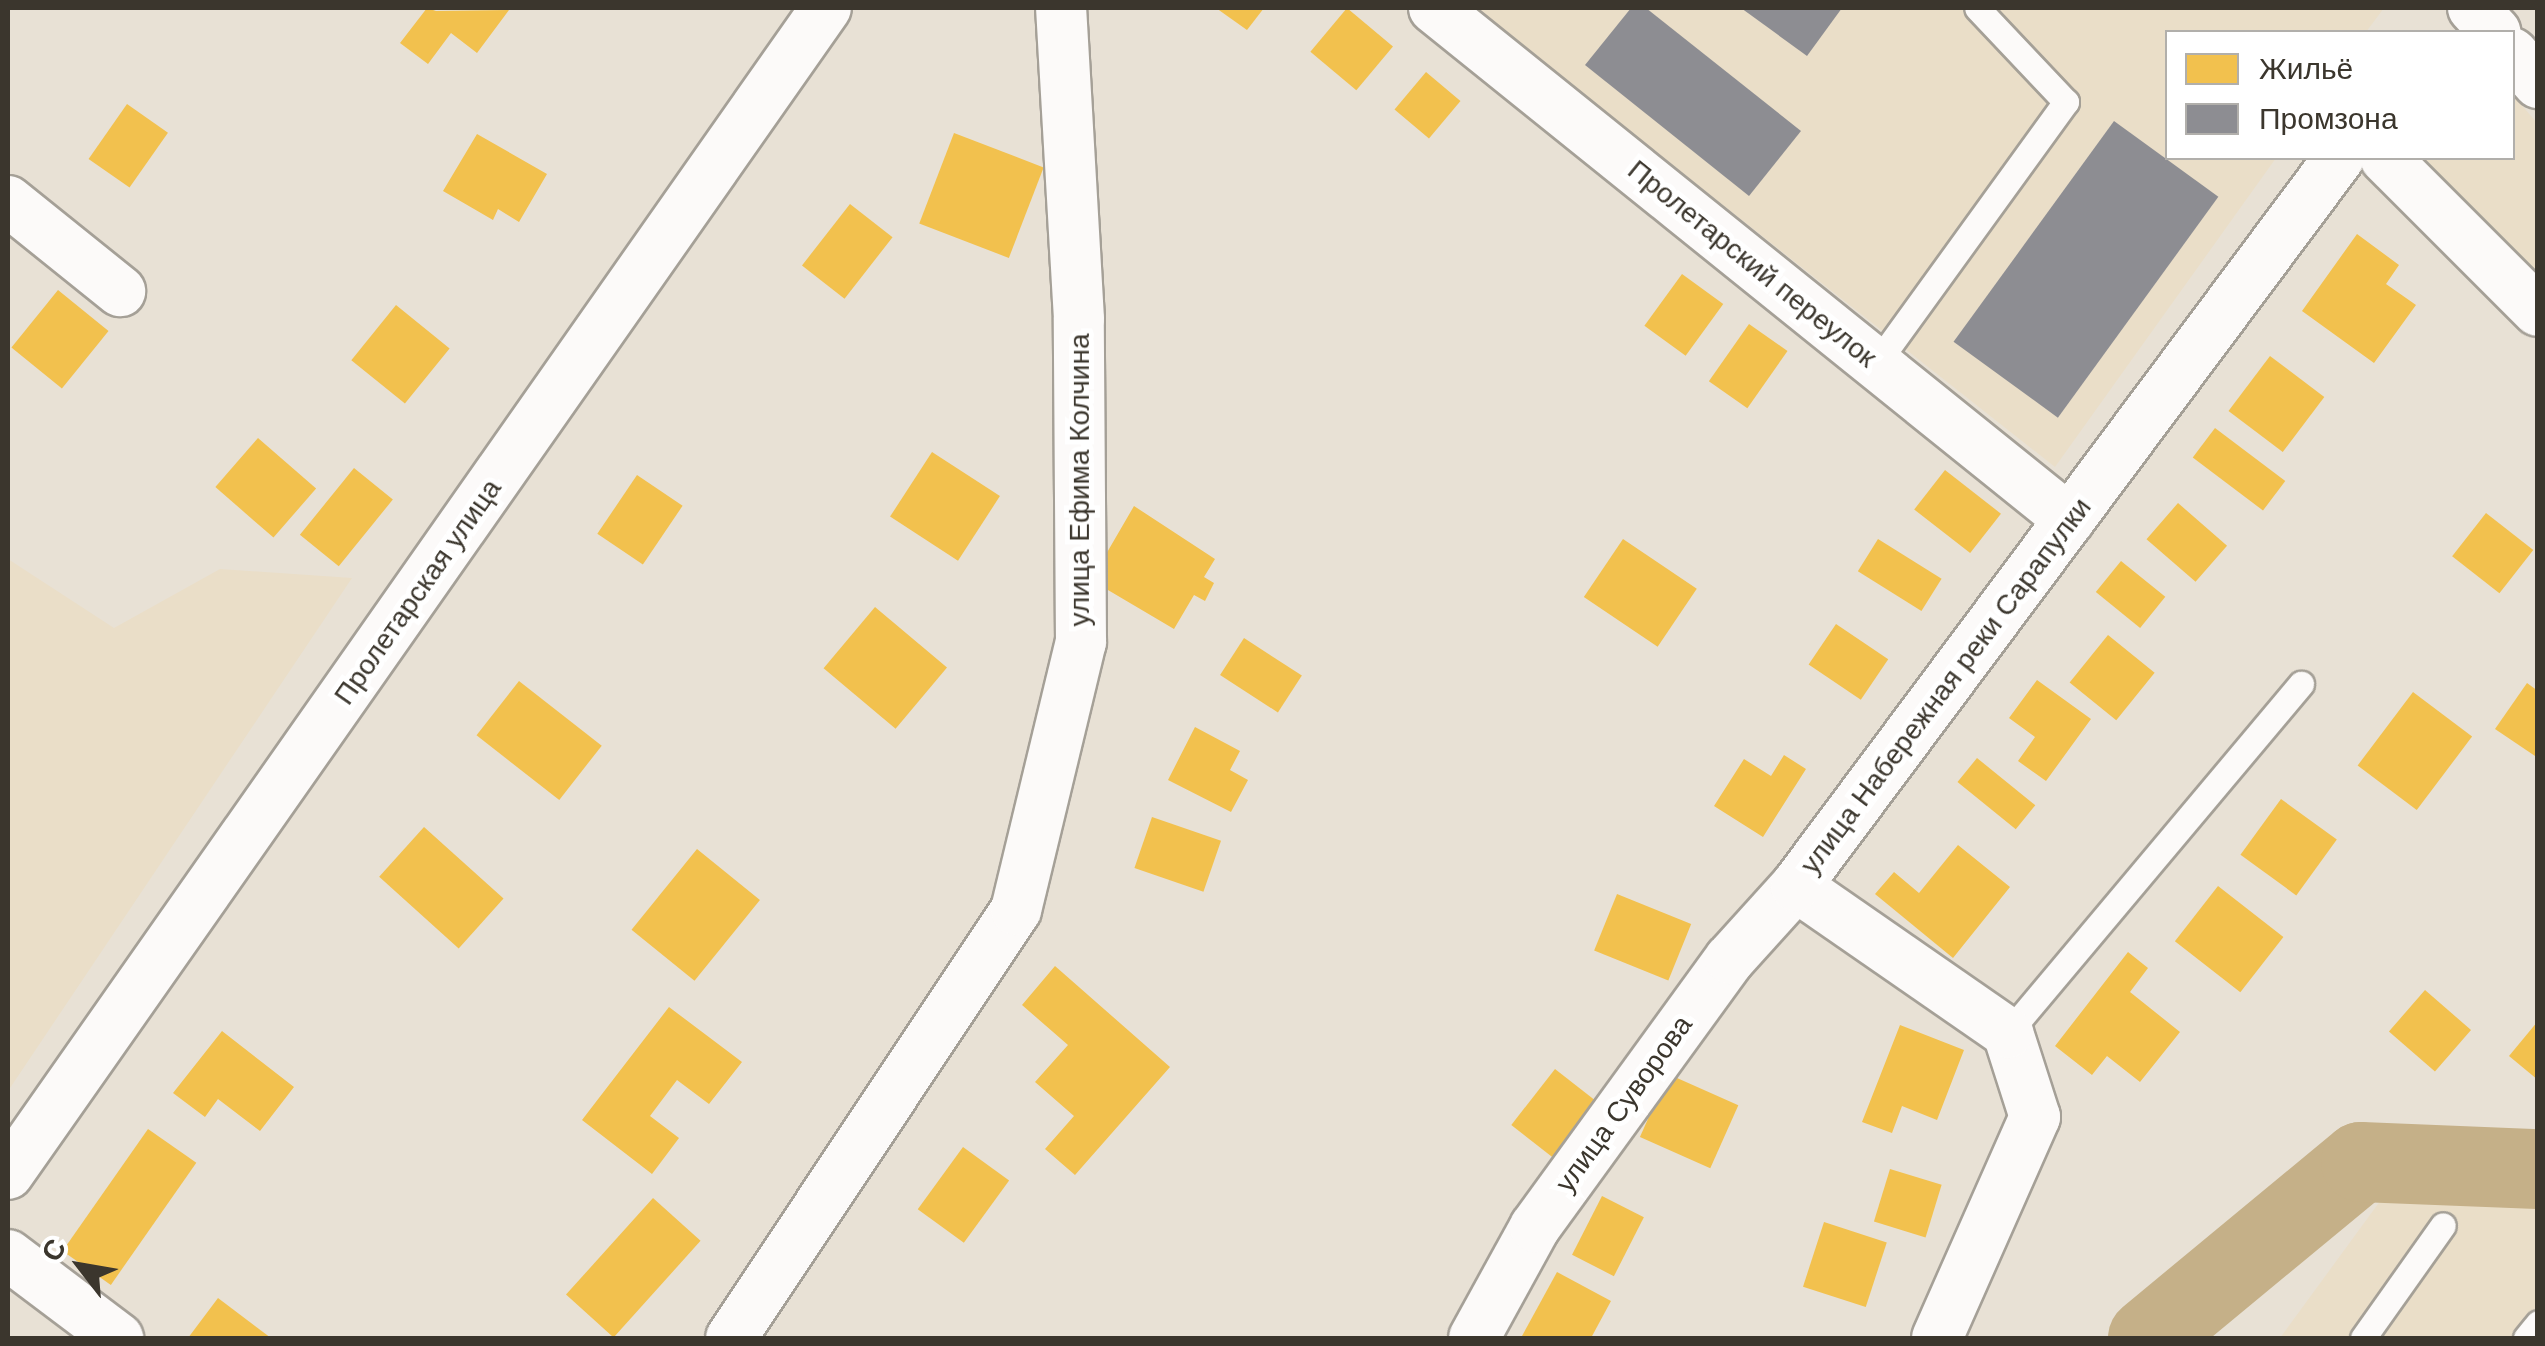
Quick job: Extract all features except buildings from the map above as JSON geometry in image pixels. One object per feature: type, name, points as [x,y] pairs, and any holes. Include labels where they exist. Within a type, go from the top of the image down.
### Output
[{"type":"street","name":"Пролетарская улица","points":[[8,1174],[826,8]]},
{"type":"street","name":"улица Ефима Колчина","points":[[731,1338],[1016,910],[1021,891],[1081,642],[1079,319],[1060,8]]},
{"type":"street","name":"Пролетарский переулок","points":[[1434,8],[2070,520]]},
{"type":"street","points":[[2438,30],[2456,8]]},
{"type":"street","points":[[2473,8],[2492,30]]},
{"type":"street","points":[[2515,57],[2538,82]]},
{"type":"street","name":"улица Набережная реки Сарапулки","points":[[2008,1034],[1796,886],[2338,160]]},
{"type":"street","points":[[2387,160],[2538,311]]},
{"type":"street","points":[[8,200],[120,291]]},
{"type":"street","name":"улица Суворова","points":[[1474,1338],[1535,1226],[1730,959],[1796,886]]},
{"type":"street","points":[[1937,1338],[2035,1118],[2008,1034]]},
{"type":"street","points":[[8,1254],[118,1338]]},
{"type":"lane","points":[[1876,364],[2066,102],[1977,8]]},
{"type":"lane","points":[[2008,1034],[2301,684]]},
{"type":"lane","points":[[2363,1338],[2443,1225]]},
{"type":"lane","points":[[2526,1338],[2538,1324]]},
{"type":"shaded area","points":[[1473,8],[2384,8],[2368,30],[2165,30],[2165,160],[2275,160],[2055,467]]},
{"type":"shaded area","points":[[2515,97],[2537,123],[2537,289],[2411,160],[2515,160]]},
{"type":"shaded area","points":[[8,559],[114,628],[220,569],[352,578],[8,1091]]},
{"type":"shaded area","points":[[2386,1193],[2537,1197],[2537,1338],[2280,1338]]},
{"type":"waterway","points":[[2148,1338],[2361,1162],[2538,1169]]}]
